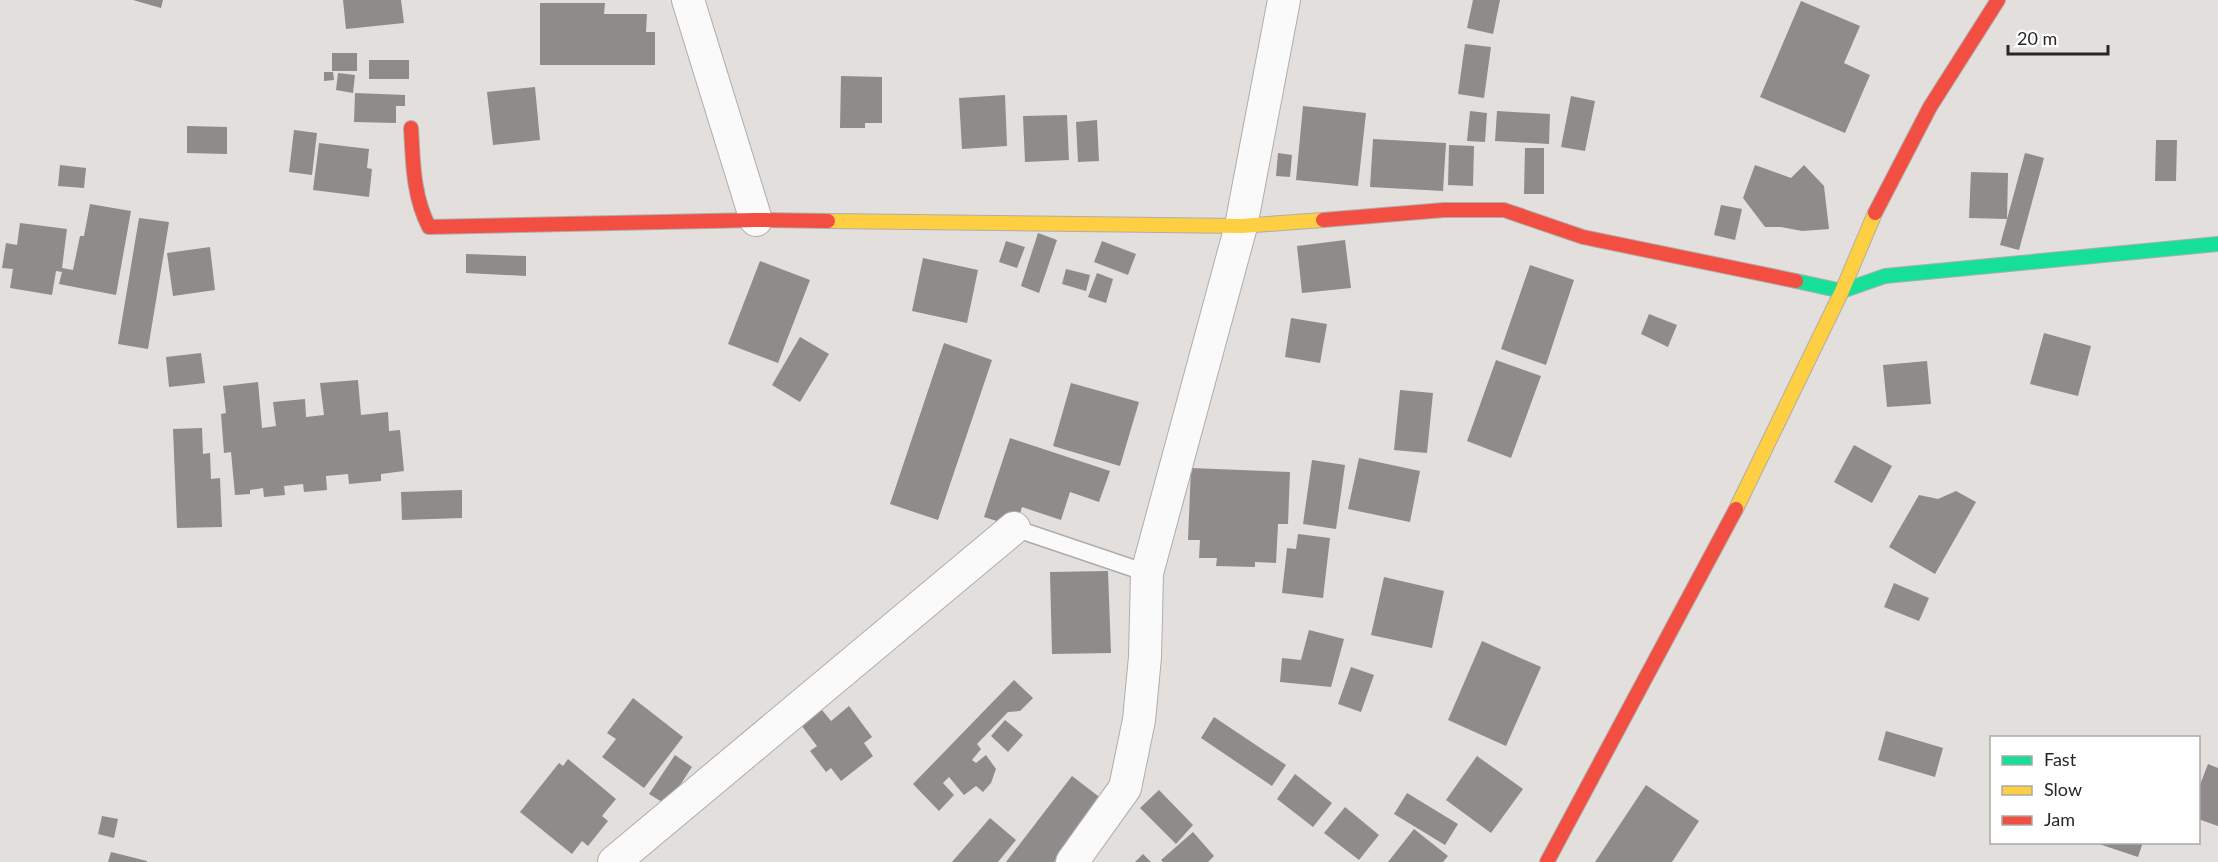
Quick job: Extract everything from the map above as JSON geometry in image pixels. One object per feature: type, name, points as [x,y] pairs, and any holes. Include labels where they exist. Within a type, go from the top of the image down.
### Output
[{"type":"street","points":[[688,0],[756,220]]},
{"type":"street","points":[[1072,862],[1125,788],[1139,720],[1145,657],[1148,573],[1241,226],[1284,0]]},
{"type":"street","points":[[1546,862],[1719,544],[1842,291],[1877,209],[1930,107],[1998,0]]},
{"type":"street","points":[[411,129],[415,184],[420,213],[429,227],[756,220],[1241,226],[1444,210],[1504,210],[1583,237],[1842,291],[1886,276],[2218,244]]},
{"type":"street","points":[[614,862],[1014,528]]},
{"type":"lane","points":[[1014,528],[1148,573]]},
{"type":"building","points":[[133,0],[163,0],[161,8]]},
{"type":"building","points":[[343,0],[401,0],[404,23],[346,29]]},
{"type":"building","points":[[1473,0],[1500,0],[1493,34],[1467,28]]},
{"type":"building","points":[[1801,1],[1860,26],[1844,63],[1870,75],[1845,133],[1760,97]]},
{"type":"building","points":[[540,3],[605,3],[604,14],[647,14],[646,32],[655,32],[655,65],[540,65]]},
{"type":"building","points":[[1465,44],[1491,47],[1484,98],[1458,94]]},
{"type":"building","points":[[332,53],[357,53],[357,71],[332,71]]},
{"type":"building","points":[[369,60],[409,60],[409,79],[369,79]]},
{"type":"building","points":[[324,72],[333,72],[334,80],[324,81]]},
{"type":"building","points":[[338,73],[355,75],[353,93],[336,90]]},
{"type":"building","points":[[841,76],[882,77],[882,123],[865,123],[865,128],[840,128]]},
{"type":"building","points":[[535,87],[540,140],[493,145],[487,92]]},
{"type":"building","points":[[355,93],[405,95],[405,106],[396,106],[396,123],[354,122]]},
{"type":"building","points":[[1005,95],[1007,146],[962,149],[959,98]]},
{"type":"building","points":[[1571,96],[1595,101],[1585,151],[1561,147]]},
{"type":"building","points":[[1303,106],[1366,113],[1358,186],[1296,180]]},
{"type":"building","points":[[1470,111],[1487,113],[1485,142],[1467,141]]},
{"type":"building","points":[[1497,111],[1550,114],[1549,144],[1495,141]]},
{"type":"building","points":[[1067,115],[1069,160],[1025,162],[1023,116]]},
{"type":"building","points":[[1097,120],[1099,161],[1078,162],[1076,122]]},
{"type":"building","points":[[187,126],[227,127],[227,154],[187,153]]},
{"type":"building","points":[[294,130],[317,133],[312,175],[289,172]]},
{"type":"building","points":[[1373,139],[1446,143],[1443,191],[1370,187]]},
{"type":"building","points":[[2156,140],[2177,140],[2176,181],[2155,181]]},
{"type":"building","points":[[319,143],[369,149],[367,168],[372,169],[369,197],[313,190]]},
{"type":"building","points":[[1449,145],[1474,146],[1473,186],[1448,185]]},
{"type":"building","points":[[1525,148],[1544,148],[1544,194],[1524,194]]},
{"type":"building","points":[[1278,153],[1292,155],[1290,177],[1276,176]]},
{"type":"building","points":[[2025,153],[2044,158],[2019,250],[2000,245]]},
{"type":"building","points":[[60,165],[86,168],[84,188],[58,186]]},
{"type":"building","points":[[1755,165],[1791,178],[1804,165],[1824,186],[1829,229],[1802,231],[1765,227],[1743,198]]},
{"type":"building","points":[[1971,172],[2008,173],[2007,219],[1969,218]]},
{"type":"building","points":[[90,204],[131,211],[116,295],[59,284],[62,272],[56,271],[52,295],[10,288],[13,269],[2,268],[6,243],[17,245],[20,223],[67,229],[62,268],[73,270],[80,236],[84,236]]},
{"type":"building","points":[[1721,205],[1742,209],[1735,240],[1714,235]]},
{"type":"building","points":[[139,218],[169,222],[148,349],[118,344]]},
{"type":"building","points":[[1038,233],[1057,240],[1039,293],[1021,286]]},
{"type":"building","points":[[1345,240],[1351,288],[1302,293],[1297,246]]},
{"type":"building","points":[[1006,241],[1025,247],[1017,268],[999,262]]},
{"type":"building","points":[[1102,241],[1136,254],[1128,275],[1094,262]]},
{"type":"building","points":[[210,247],[215,290],[173,296],[167,253]]},
{"type":"building","points":[[466,254],[526,256],[526,276],[466,273]]},
{"type":"building","points":[[923,258],[978,270],[967,323],[912,311]]},
{"type":"building","points":[[760,261],[810,280],[778,363],[728,344]]},
{"type":"building","points":[[1530,265],[1574,280],[1546,365],[1501,349]]},
{"type":"building","points":[[1066,269],[1090,275],[1086,291],[1062,284]]},
{"type":"building","points":[[1097,273],[1113,279],[1106,303],[1088,297]]},
{"type":"building","points":[[1649,314],[1677,325],[1668,347],[1641,334]]},
{"type":"building","points":[[1291,318],[1327,324],[1320,363],[1285,357]]},
{"type":"building","points":[[2044,333],[2091,346],[2078,396],[2030,384]]},
{"type":"building","points":[[800,337],[829,354],[800,402],[772,385]]},
{"type":"building","points":[[944,343],[992,360],[938,520],[890,504]]},
{"type":"building","points":[[201,353],[205,383],[169,387],[166,357]]},
{"type":"building","points":[[1496,360],[1541,376],[1511,458],[1467,441]]},
{"type":"building","points":[[1927,361],[1931,404],[1887,407],[1883,365]]},
{"type":"building","points":[[358,380],[361,415],[388,412],[389,431],[400,430],[404,471],[381,474],[381,481],[349,484],[348,474],[326,476],[327,490],[304,492],[303,484],[284,486],[285,495],[264,497],[263,488],[250,490],[250,494],[235,495],[231,452],[224,453],[221,414],[226,413],[223,386],[258,382],[262,428],[276,426],[273,402],[305,399],[306,417],[324,415],[320,383]]},
{"type":"building","points":[[1071,383],[1139,402],[1120,466],[1053,446]]},
{"type":"building","points":[[1400,390],[1433,393],[1427,453],[1394,450]]},
{"type":"building","points":[[202,428],[203,454],[210,453],[211,479],[220,478],[222,527],[177,528],[173,429]]},
{"type":"building","points":[[1010,438],[1110,471],[1099,502],[1070,492],[1061,520],[1022,507],[1016,527],[984,517]]},
{"type":"building","points":[[1854,445],[1892,466],[1872,503],[1834,482]]},
{"type":"building","points":[[1359,458],[1420,471],[1410,522],[1348,509]]},
{"type":"building","points":[[1312,460],[1345,465],[1336,529],[1303,524]]},
{"type":"building","points":[[1191,468],[1290,472],[1288,524],[1278,524],[1276,563],[1255,562],[1255,567],[1216,566],[1217,558],[1199,558],[1200,540],[1188,540]]},
{"type":"building","points":[[462,490],[462,518],[402,520],[401,492]]},
{"type":"building","points":[[1956,491],[1976,502],[1935,574],[1889,547],[1919,495],[1938,499]]},
{"type":"building","points":[[1298,534],[1330,538],[1323,598],[1282,593],[1287,548],[1296,549]]},
{"type":"building","points":[[1108,571],[1111,653],[1052,654],[1050,572]]},
{"type":"building","points":[[1384,577],[1444,591],[1432,648],[1371,635]]},
{"type":"building","points":[[1894,583],[1929,598],[1919,621],[1884,607]]},
{"type":"building","points":[[1309,630],[1344,639],[1331,687],[1280,682],[1282,658],[1301,660]]},
{"type":"building","points":[[1482,641],[1541,667],[1506,746],[1448,720]]},
{"type":"building","points":[[1351,667],[1374,675],[1361,712],[1338,704]]},
{"type":"building","points":[[1014,680],[1033,698],[1020,711],[1008,712],[977,744],[981,749],[972,760],[976,763],[986,755],[996,769],[991,783],[983,792],[976,786],[964,795],[949,777],[943,783],[954,795],[939,811],[913,784]]},
{"type":"building","points":[[633,698],[683,737],[644,788],[602,757],[616,739],[607,733]]},
{"type":"building","points":[[849,706],[872,737],[864,743],[873,756],[841,781],[831,768],[826,772],[810,751],[817,746],[801,725],[822,710],[831,721]]},
{"type":"building","points":[[1214,717],[1286,765],[1272,786],[1201,738]]},
{"type":"building","points":[[1005,720],[1023,735],[1008,752],[991,736]]},
{"type":"building","points":[[1886,731],[1943,748],[1935,777],[1878,760]]},
{"type":"building","points":[[675,755],[692,767],[667,805],[649,794]]},
{"type":"building","points":[[1477,756],[1523,789],[1491,833],[1446,800]]},
{"type":"building","points":[[568,759],[616,799],[602,816],[608,821],[588,846],[582,841],[572,854],[520,812],[559,763],[563,766]]},
{"type":"building","points":[[2208,764],[2218,768],[2218,826],[2200,820],[2200,785]]},
{"type":"building","points":[[1295,774],[1332,803],[1313,827],[1277,799]]},
{"type":"building","points":[[1072,776],[1102,799],[1054,862],[1006,862]]},
{"type":"building","points":[[1646,785],[1699,821],[1672,862],[1595,862]]},
{"type":"building","points":[[1159,790],[1193,825],[1176,844],[1140,808]]},
{"type":"building","points":[[1407,793],[1458,824],[1445,845],[1394,814]]},
{"type":"building","points":[[1345,807],[1379,835],[1359,860],[1324,833]]},
{"type":"building","points":[[102,816],[118,819],[114,838],[98,834]]},
{"type":"building","points":[[990,818],[1016,840],[998,862],[952,862]]},
{"type":"building","points":[[1414,829],[1448,856],[1443,862],[1388,862]]},
{"type":"building","points":[[1193,832],[1214,856],[1208,862],[1163,862],[1161,860]]},
{"type":"building","points":[[2099,844],[2142,844],[2138,857]]},
{"type":"building","points":[[111,852],[147,861],[147,862],[108,862]]},
{"type":"building","points":[[1143,854],[1151,862],[1135,862]]},
{"type":"traffic: fast","points":[[1796,281],[1842,291],[1885,276],[2218,244]]},
{"type":"traffic: slow","points":[[1736,509],[1842,291],[1875,213]]},
{"type":"traffic: slow","points":[[828,221],[1241,226],[1323,220]]},
{"type":"traffic: jam","points":[[1875,213],[1930,107],[1998,0]]},
{"type":"traffic: jam","points":[[411,128],[417,191],[429,227],[756,220],[828,221]]},
{"type":"traffic: jam","points":[[1323,220],[1444,210],[1504,210],[1583,237],[1796,281]]},
{"type":"traffic: jam","points":[[1547,862],[1736,509]]}]
